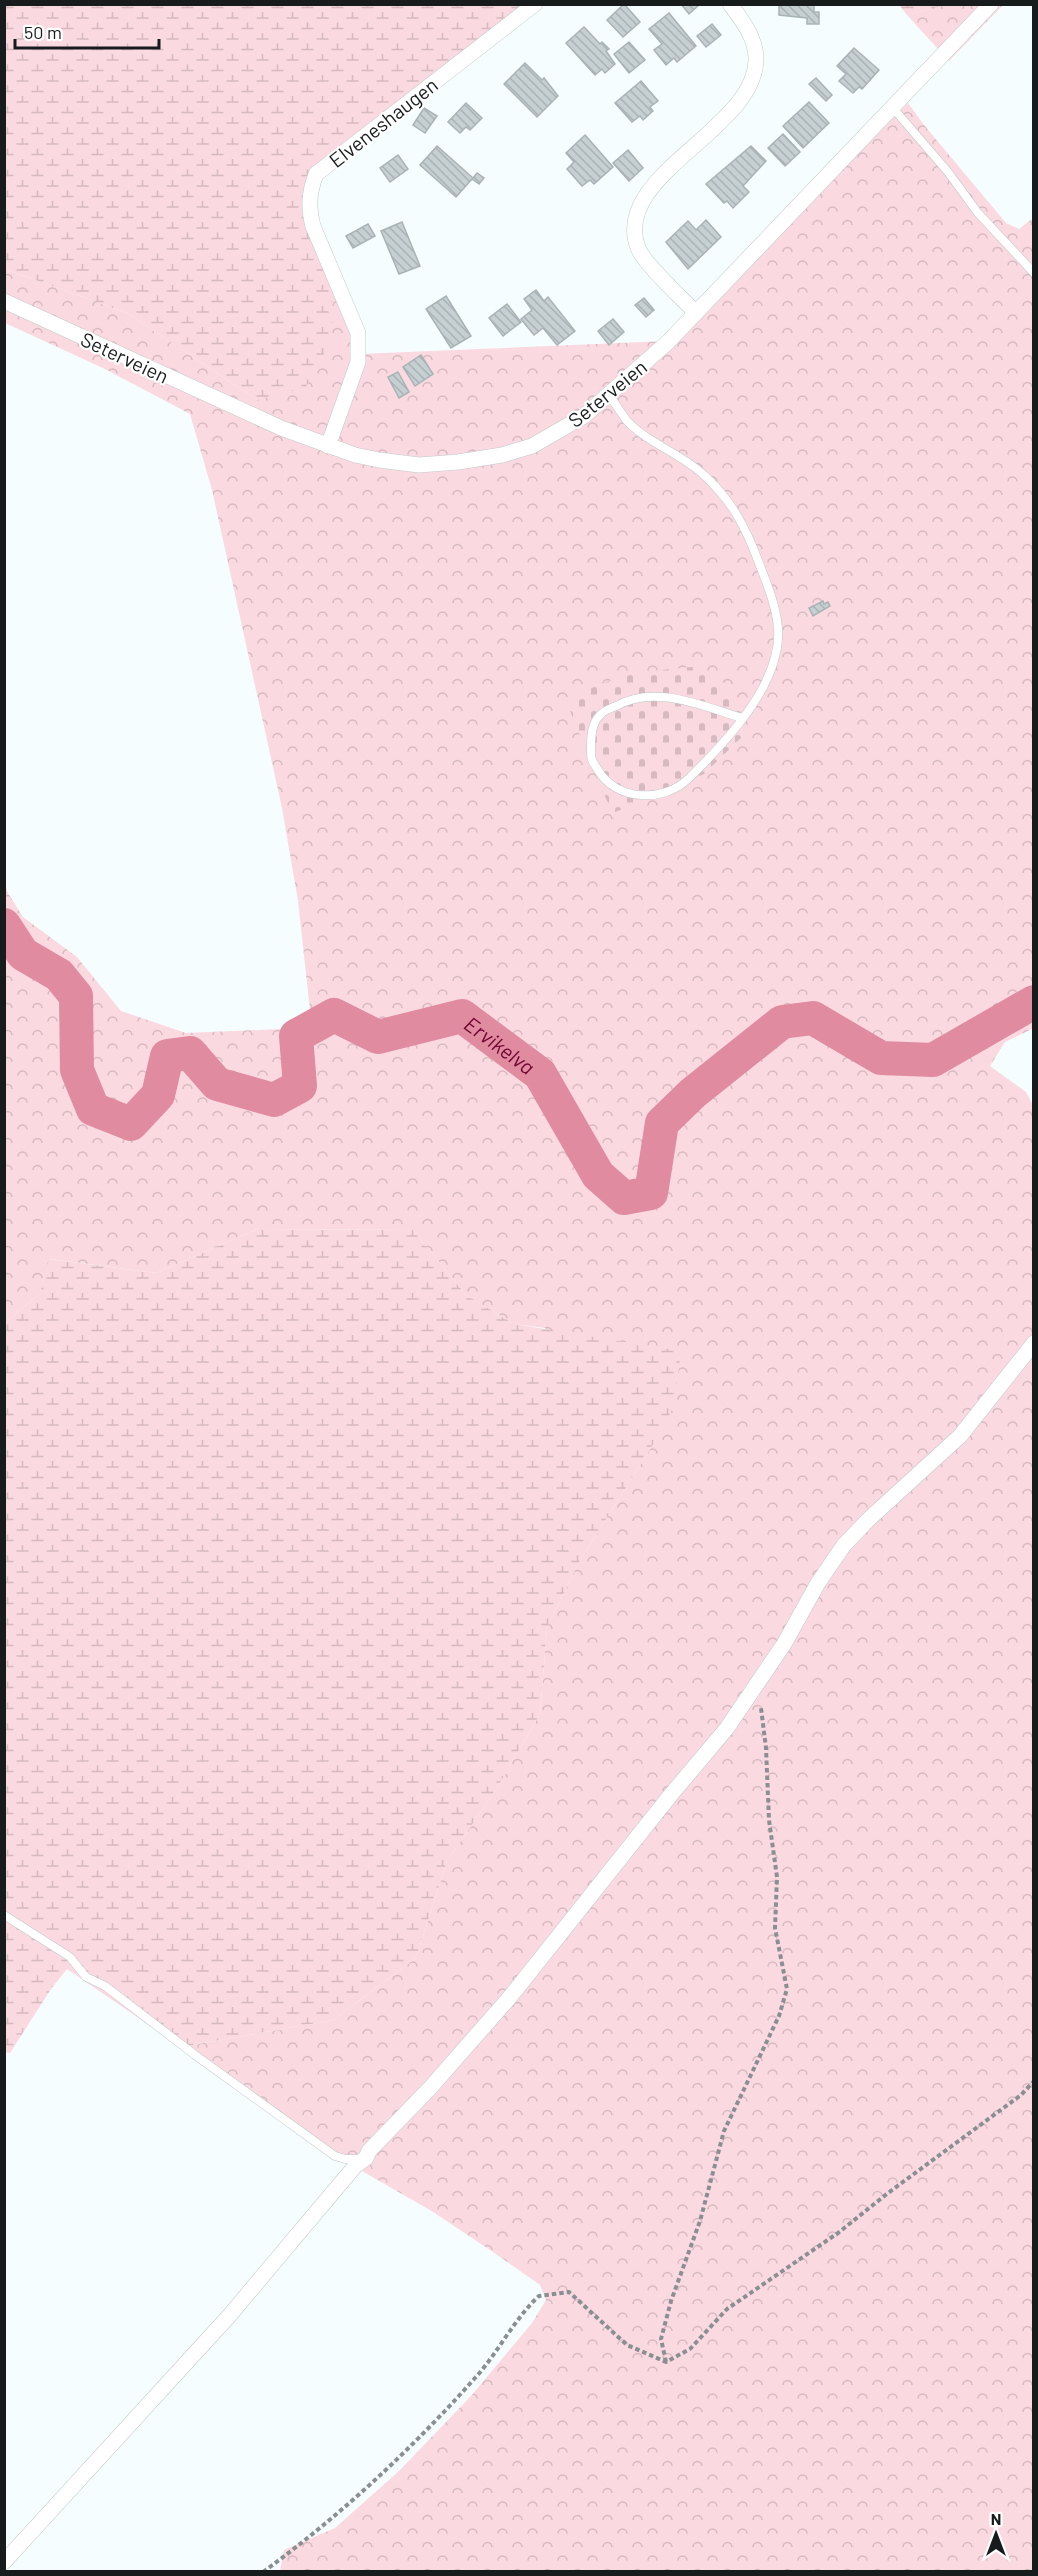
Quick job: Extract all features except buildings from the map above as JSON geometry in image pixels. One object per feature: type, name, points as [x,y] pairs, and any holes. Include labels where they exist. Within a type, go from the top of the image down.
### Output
[{"type":"street","name":"Elveneshaugen","points":[[328,446],[358,362],[358,340],[351,315],[313,226],[309,211],[310,191],[316,174],[535,4]]},
{"type":"street","points":[[696,313],[639,250],[634,219],[643,198],[739,102],[753,77],[756,57],[754,45],[744,22],[730,4]]},
{"type":"street","name":"Seterveien","points":[[4,301],[272,424],[328,446],[379,460],[419,465],[495,456],[532,446],[584,416],[668,342],[991,4]]},
{"type":"street","points":[[4,2562],[229,2316],[356,2165],[366,2158],[369,2151],[430,2088],[510,1997],[669,1797],[727,1728],[794,1628],[818,1583],[844,1545],[870,1518],[960,1436],[1034,1344]]},
{"type":"lane","points":[[892,108],[948,172],[978,213],[1034,273]]},
{"type":"lane","points":[[609,395],[628,421],[703,474],[732,504],[754,548],[772,597],[778,629],[775,662],[760,693],[742,718],[711,757],[681,785],[654,797],[626,793],[604,780],[591,758],[591,733],[600,715],[621,703],[645,695],[671,697],[742,718]]},
{"type":"lane","points":[[4,1915],[70,1957],[86,1977],[105,1986],[195,2055],[335,2156],[355,2160],[366,2158]]},
{"type":"path","points":[[666,2362],[661,2339],[671,2301],[699,2221],[724,2131],[779,2016],[787,1989],[775,1928],[777,1876],[769,1820],[766,1748],[758,1683]]},
{"type":"path","points":[[666,2362],[690,2349],[728,2310],[838,2234],[888,2193],[1021,2095],[1034,2081]]},
{"type":"path","points":[[263,2571],[310,2537],[405,2451],[476,2377],[539,2296],[569,2292],[627,2345],[666,2362]]},
{"type":"green space","points":[[4,5],[531,5],[314,171],[310,228],[331,283],[333,316],[328,346],[306,387],[257,400],[127,313],[5,269]]},
{"type":"green space","points":[[899,5],[945,5],[907,15]]},
{"type":"green space","points":[[945,5],[1003,5],[949,61],[907,15]]},
{"type":"green space","points":[[908,103],[1006,223],[1019,229],[1033,218],[1034,1028],[1005,1042],[990,1066],[1026,1092],[1034,1107],[1033,2571],[280,2571],[284,2550],[335,2528],[399,2471],[471,2396],[532,2323],[546,2300],[540,2285],[493,2252],[430,2210],[367,2174],[305,2134],[181,2047],[333,2020],[416,1958],[447,1861],[497,1788],[540,1714],[547,1628],[579,1562],[659,1435],[545,1328],[514,1324],[466,1295],[413,1230],[257,1229],[156,1273],[50,1259],[40,1293],[5,1323],[4,881],[8,893],[23,917],[77,957],[121,1011],[186,1033],[281,1029],[304,1020],[310,1010],[298,901],[282,808],[212,490],[190,414],[105,369],[5,323],[5,269],[127,313],[257,400],[331,283],[359,354],[667,341]],"holes":[[[744,713],[741,738],[704,774]]]},
{"type":"green space","points":[[692,667],[727,683],[744,713],[741,738],[704,774],[613,813],[565,698],[630,673]]},
{"type":"green space","points":[[257,1229],[413,1230],[466,1295],[514,1324],[681,1351],[674,1406],[659,1435],[579,1562],[547,1628],[540,1714],[497,1788],[447,1861],[416,1958],[333,2020],[181,2047],[67,1969],[51,1989],[10,2053],[5,2052],[5,1323],[40,1293],[49,1259],[156,1273]]},
{"type":"waterway","name":"Ervikelva","points":[[4,925],[23,954],[59,975],[76,996],[77,1070],[93,1109],[131,1124],[158,1095],[167,1056],[190,1053],[217,1084],[274,1100],[300,1086],[296,1036],[334,1015],[378,1037],[462,1016],[540,1074],[598,1175],[624,1198],[651,1193],[662,1123],[693,1093],[782,1022],[813,1018],[881,1058],[933,1060],[1034,1002]]}]
